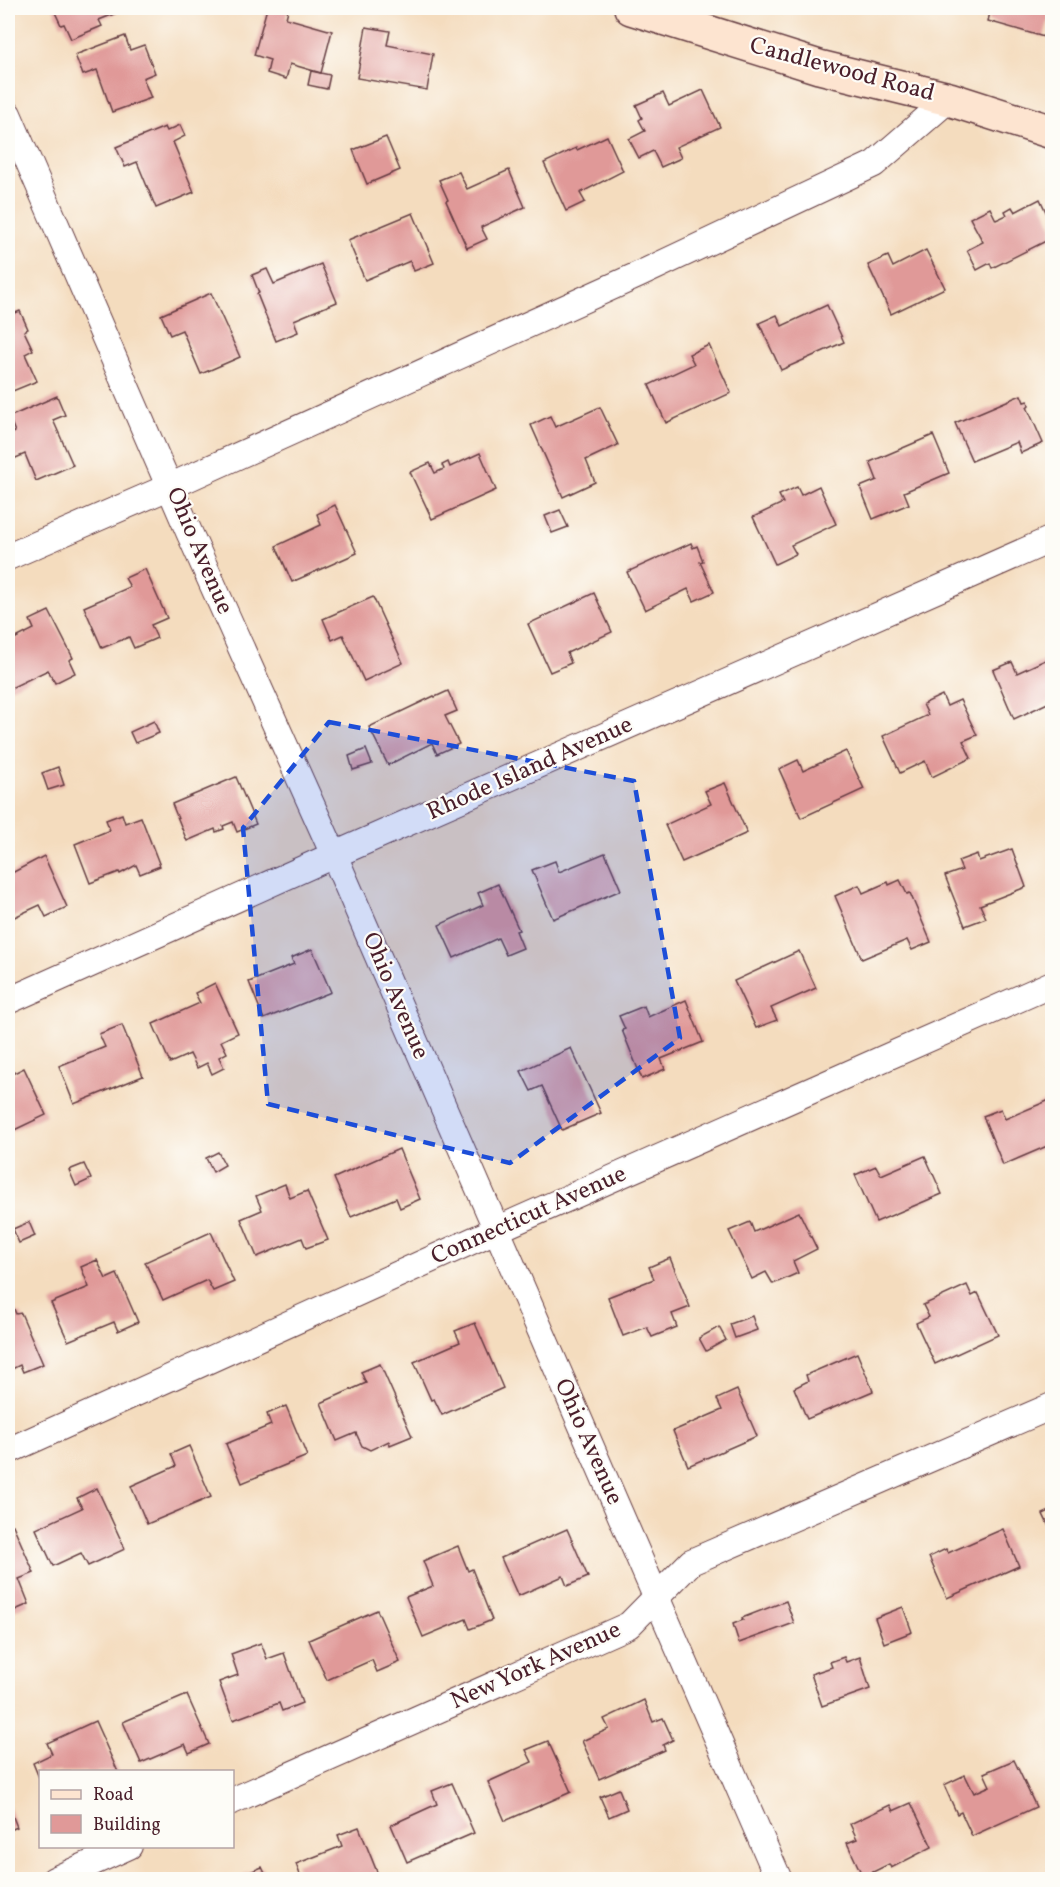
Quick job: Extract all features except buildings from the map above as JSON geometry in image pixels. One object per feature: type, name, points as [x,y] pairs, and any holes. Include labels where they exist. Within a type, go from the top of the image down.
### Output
[{"type":"street","name":"Candlewood Road","points":[[631,8],[819,67],[950,99],[1053,132]]},
{"type":"street","points":[[8,557],[627,280],[874,164],[950,99]]},
{"type":"street","name":"Ohio Avenue","points":[[8,114],[189,532],[334,855],[780,1880]]},
{"type":"street","name":"Rhode Island Avenue","points":[[8,1001],[1053,539]]},
{"type":"street","name":"Connecticut Avenue","points":[[8,1451],[496,1230],[1053,984]]},
{"type":"street","name":"New York Avenue","points":[[234,1800],[629,1625],[691,1562],[1053,1406]]},
{"type":"street","points":[[54,1880],[125,1848]]},
{"type":"highlighted area","points":[[329,722],[634,781],[680,1038],[510,1163],[268,1104],[243,828]]}]
